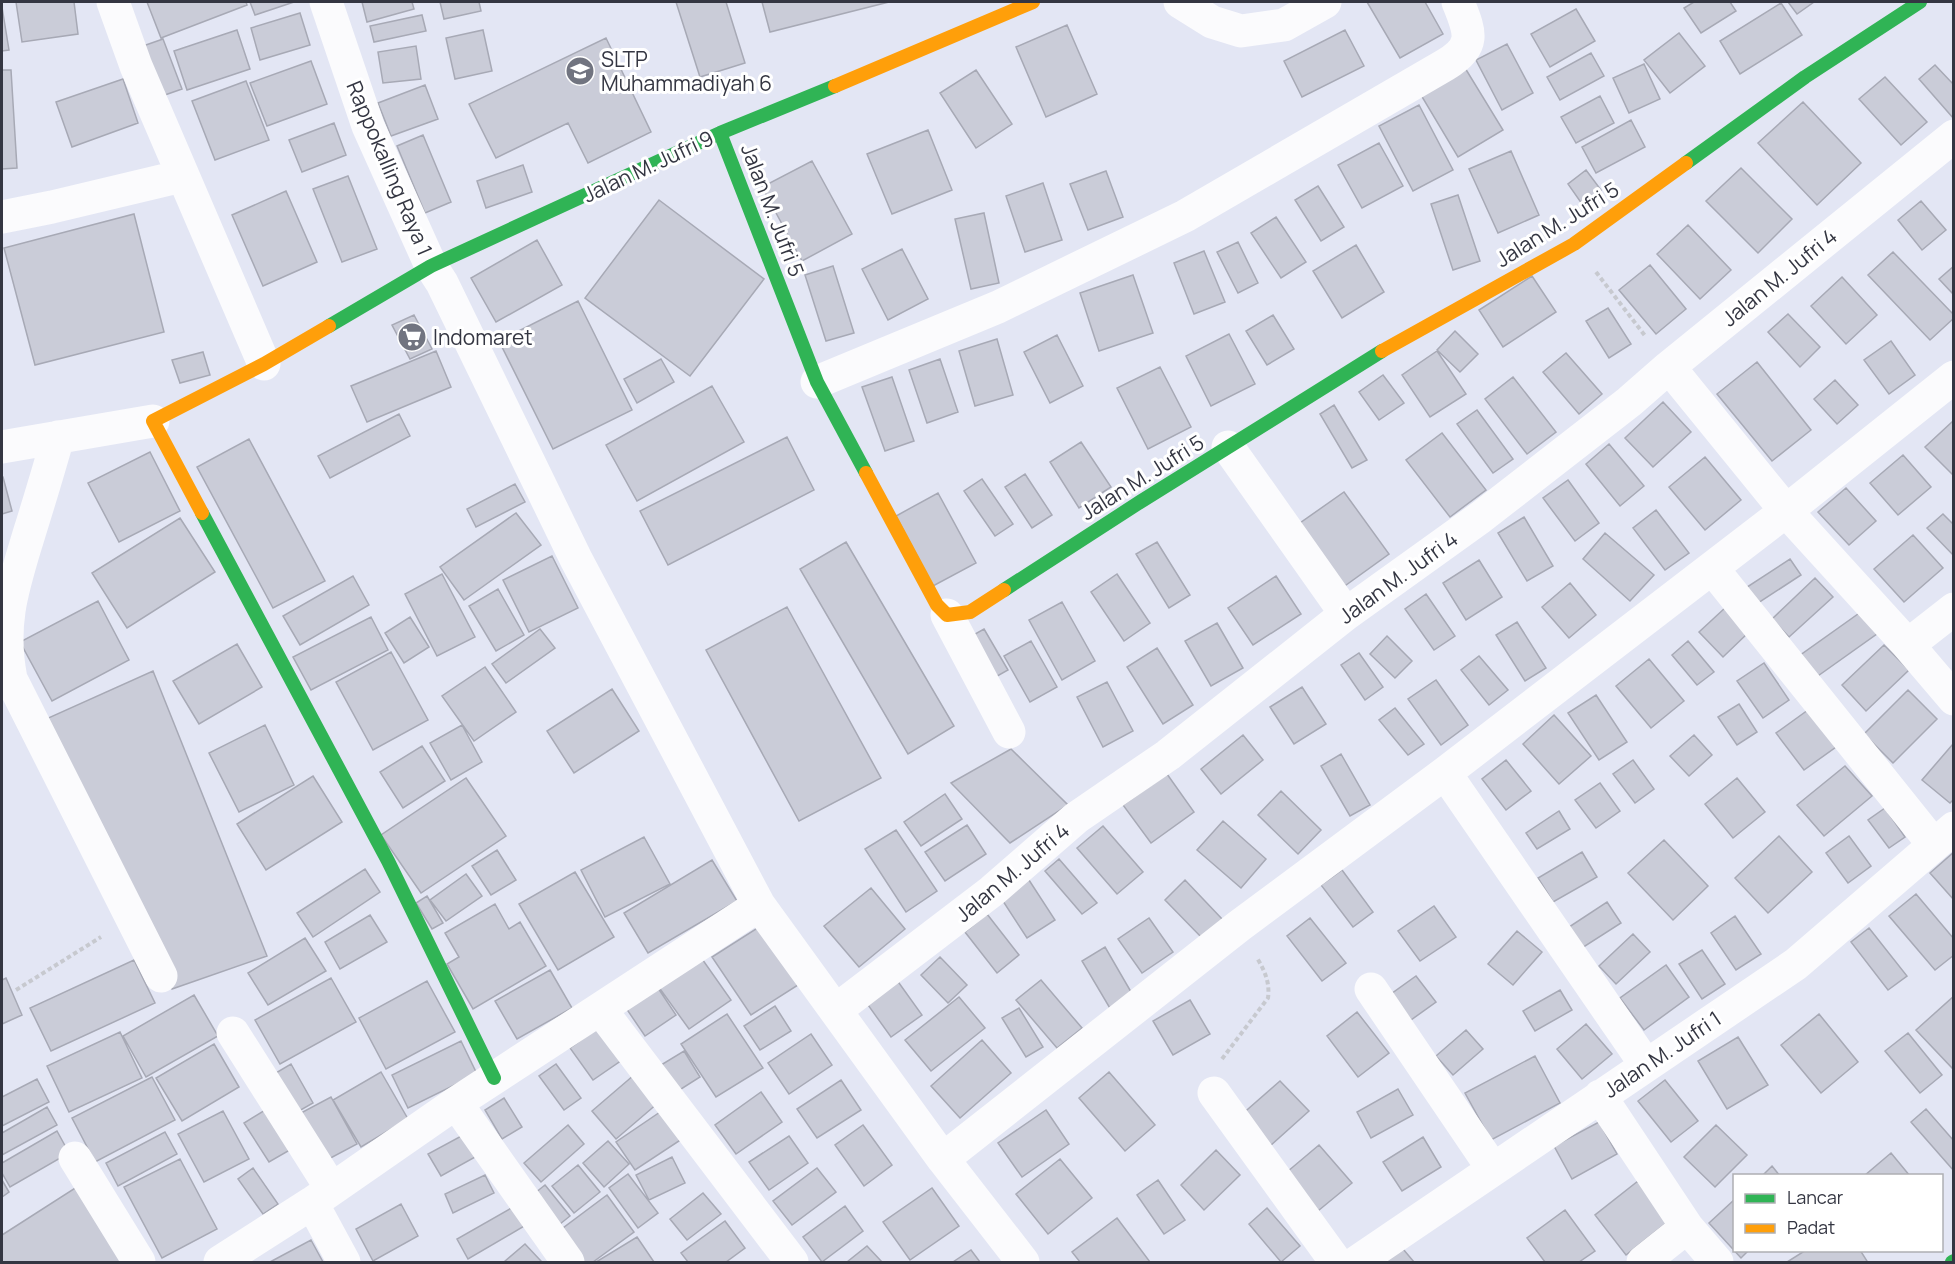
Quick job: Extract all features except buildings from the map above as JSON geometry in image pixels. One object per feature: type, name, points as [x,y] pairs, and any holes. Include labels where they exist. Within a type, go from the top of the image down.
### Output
[{"type":"street","points":[[113,2],[136,66],[264,364]]},
{"type":"street","name":"Rappokalling Raya 1","points":[[326,2],[368,126],[431,266],[442,283],[576,559],[759,905],[943,1159],[1023,1263]]},
{"type":"street","name":"Jalan M. Jufri 9","points":[[153,422],[264,364],[431,266],[720,133],[1033,2]]},
{"type":"street","points":[[1180,2],[1212,22],[1241,31],[1284,25],[1324,2]]},
{"type":"street","points":[[818,382],[998,308],[1185,216],[1461,56],[1468,42],[1465,19],[1458,2]]},
{"type":"street","name":"Jalan M. Jufri 5","points":[[720,133],[818,382],[937,605],[947,615],[970,612],[1379,353],[1574,244],[1805,77],[1920,2]]},
{"type":"street","name":"Jalan M. Jufri 4","points":[[836,1010],[983,898],[1076,818],[1168,755],[1346,614],[1481,517],[1629,402],[1669,366],[1953,136]]},
{"type":"street","points":[[2,216],[52,207],[182,176]]},
{"type":"street","points":[[1669,366],[1786,512],[1908,645],[1953,699]]},
{"type":"street","points":[[943,1159],[1239,926],[1445,773],[1786,512],[1953,377]]},
{"type":"street","points":[[2,447],[153,422],[388,861],[494,1078]]},
{"type":"street","points":[[58,437],[10,597],[6,625],[6,653],[11,679],[161,976]]},
{"type":"street","points":[[1228,447],[1346,614]]},
{"type":"street","points":[[1712,568],[1944,837]]},
{"type":"street","points":[[1908,645],[1953,609]]},
{"type":"street","points":[[947,615],[1008,732]]},
{"type":"street","points":[[1445,773],[1646,1065]]},
{"type":"street","name":"Jalan M. Jufri 1","points":[[1357,1263],[1796,964],[1944,837]]},
{"type":"street","points":[[220,1263],[456,1103],[759,905]]},
{"type":"street","points":[[1371,989],[1493,1169]]},
{"type":"street","points":[[600,1008],[792,1263]]},
{"type":"street","points":[[233,1033],[322,1195],[344,1263]]},
{"type":"street","points":[[1214,1093],[1335,1263]]},
{"type":"street","points":[[1600,1096],[1687,1227],[1717,1263]]},
{"type":"street","points":[[456,1103],[568,1263]]},
{"type":"street","points":[[75,1158],[139,1263]]},
{"type":"street","points":[[1643,1263],[1687,1227]]},
{"type":"path","points":[[1574,244],[1669,366]]},
{"type":"path","points":[[16,990],[132,917]]},
{"type":"path","points":[[1214,1093],[1213,1073],[1268,998],[1266,973],[1239,926]]},
{"type":"traffic: fast","points":[[1686,163],[1805,77],[1920,2]]},
{"type":"traffic: fast","points":[[329,326],[431,266],[720,133],[835,86]]},
{"type":"traffic: fast","points":[[720,133],[817,382],[866,473]]},
{"type":"traffic: fast","points":[[1004,590],[1382,351]]},
{"type":"traffic: fast","points":[[202,513],[388,861],[494,1078]]},
{"type":"traffic: slow","points":[[835,86],[1033,2]]},
{"type":"traffic: slow","points":[[1382,351],[1574,244],[1686,163]]},
{"type":"traffic: slow","points":[[202,513],[153,421],[264,364],[329,326]]},
{"type":"traffic: slow","points":[[866,473],[937,605],[947,615],[970,612],[1004,590]]},
{"type":"place","name":"SLTP Muhammadiyah 6","points":[[580,71]]},
{"type":"place","name":"Indomaret","points":[[412,337]]}]
